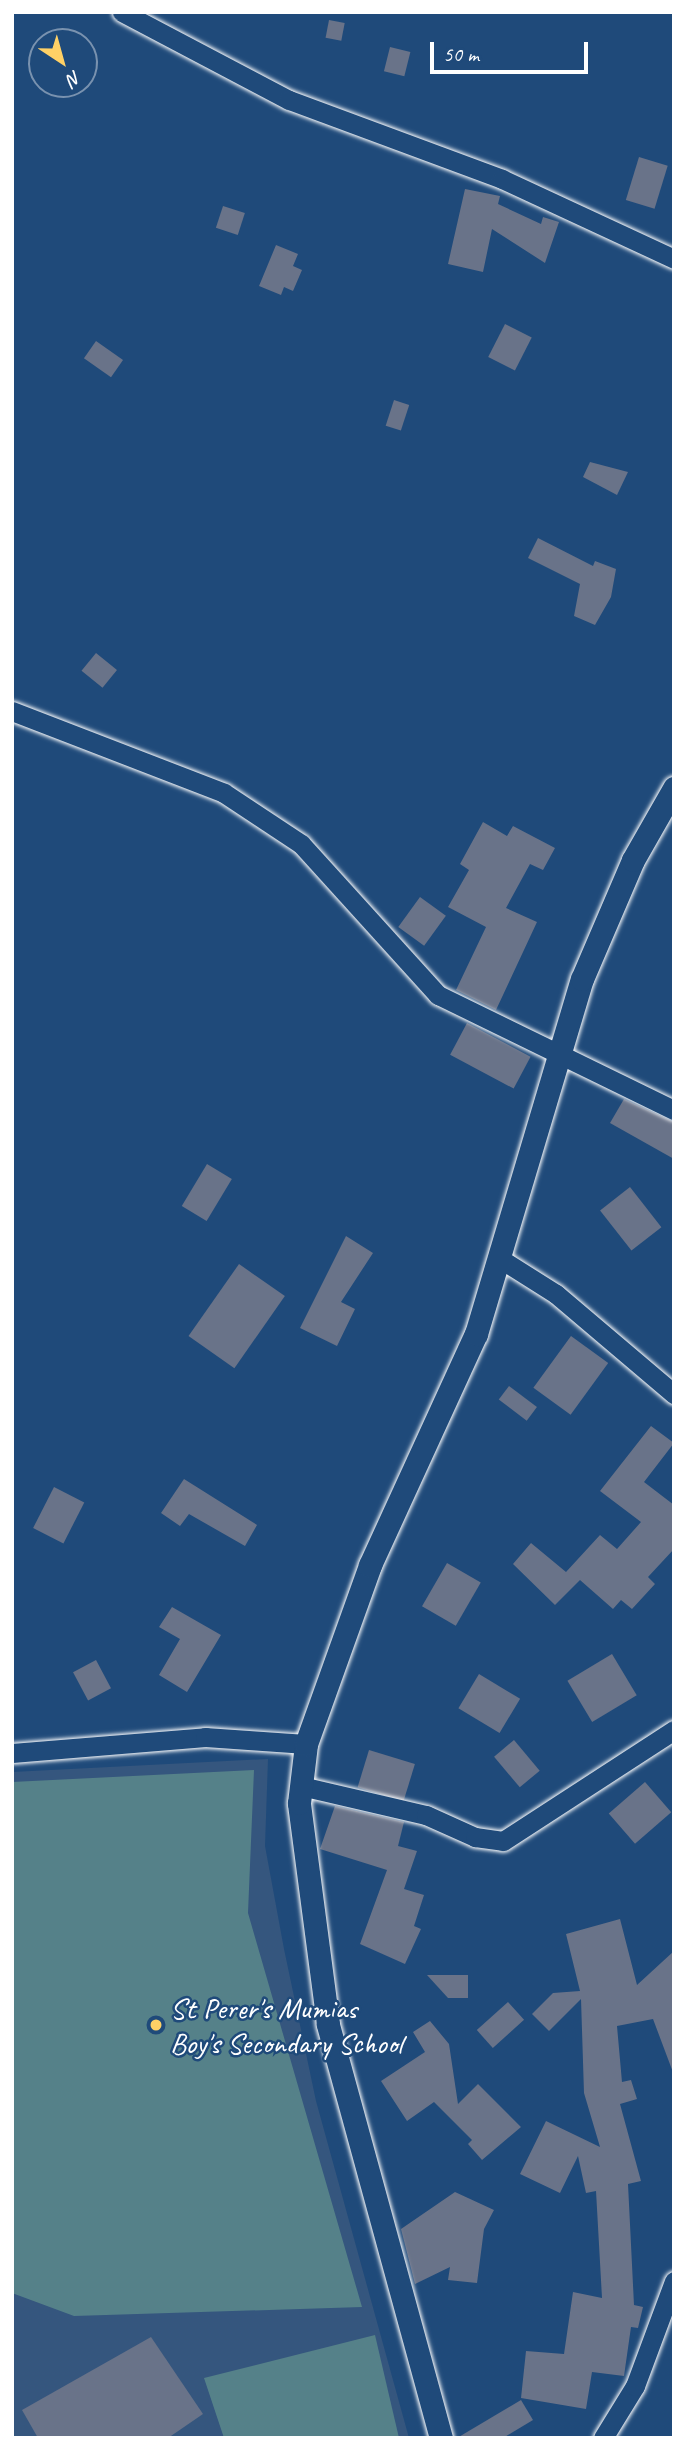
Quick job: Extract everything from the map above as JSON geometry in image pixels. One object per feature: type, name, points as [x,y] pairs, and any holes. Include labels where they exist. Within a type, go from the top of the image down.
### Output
[{"type":"street","points":[[122,12],[289,100],[502,179],[674,259]]},
{"type":"street","points":[[12,711],[224,793],[301,844],[439,995],[556,1058],[674,1110]]},
{"type":"street","points":[[441,2438],[328,2024],[310,1915],[301,1786],[306,1744],[370,1565],[451,1399],[499,1258],[556,1058],[621,884],[674,788]]},
{"type":"street","points":[[499,1258],[556,1294],[674,1394]]},
{"type":"street","points":[[301,1786],[426,1815],[475,1837],[503,1841],[674,1730]]},
{"type":"street","points":[[12,1753],[205,1737],[306,1744]]},
{"type":"street","points":[[603,2438],[635,2386],[674,2281]]},
{"type":"shaded area","name":"St Perer's Mumias Boy's Secondary School","points":[[268,1759],[265,1846],[284,1949],[316,2101],[409,2438],[12,2438],[12,1772]]},
{"type":"green space","name":"St Perer's Mumias Boy's Secondary School","points":[[254,1770],[248,1913],[362,2307],[74,2316],[12,2293],[12,1782]]},
{"type":"green space","points":[[375,2335],[399,2438],[224,2438],[204,2378]]},
{"type":"building","points":[[329,20],[345,23],[341,41],[326,38]]},
{"type":"building","points":[[390,47],[410,52],[404,76],[384,71]]},
{"type":"building","points":[[639,157],[668,166],[655,209],[626,200]]},
{"type":"building","points":[[465,189],[500,196],[498,204],[541,224],[543,217],[559,222],[545,263],[492,229],[483,272],[448,264]]},
{"type":"building","points":[[223,206],[245,213],[238,235],[216,228]]},
{"type":"building","points":[[276,245],[298,254],[293,266],[302,270],[293,291],[284,287],[281,295],[259,286]]},
{"type":"building","points":[[505,324],[532,338],[515,371],[488,357]]},
{"type":"building","points":[[96,341],[123,360],[111,377],[84,358]]},
{"type":"building","points":[[394,400],[409,405],[401,431],[386,426]]},
{"type":"building","points":[[590,462],[628,472],[617,495],[583,477]]},
{"type":"building","points":[[538,538],[593,566],[595,561],[616,569],[611,597],[595,625],[574,616],[580,584],[528,558]]},
{"type":"building","points":[[96,653],[117,670],[103,688],[82,671]]},
{"type":"building","points":[[483,822],[507,836],[513,826],[555,848],[543,870],[530,864],[506,908],[537,922],[496,1010],[456,990],[486,927],[448,907],[469,870],[460,864]]},
{"type":"building","points":[[420,897],[446,916],[424,946],[398,927]]},
{"type":"building","points":[[467,1023],[531,1057],[514,1089],[450,1055]]},
{"type":"building","points":[[624,1099],[674,1122],[674,1159],[610,1123]]},
{"type":"building","points":[[207,1164],[232,1179],[207,1221],[182,1206]]},
{"type":"building","points":[[630,1187],[661,1227],[631,1251],[600,1210]]},
{"type":"building","points":[[346,1236],[373,1253],[341,1302],[355,1309],[337,1346],[300,1328]]},
{"type":"building","points":[[239,1264],[285,1296],[234,1368],[189,1336]]},
{"type":"building","points":[[571,1336],[608,1363],[571,1415],[533,1388]]},
{"type":"building","points":[[509,1386],[537,1407],[527,1421],[499,1400]]},
{"type":"building","points":[[651,1426],[674,1443],[644,1482],[674,1505],[674,1549],[648,1577],[655,1584],[632,1609],[621,1600],[613,1609],[580,1580],[555,1605],[513,1564],[531,1543],[566,1572],[600,1535],[617,1549],[641,1522],[600,1491]]},
{"type":"building","points":[[184,1479],[257,1525],[245,1546],[189,1514],[180,1526],[161,1513]]},
{"type":"building","points":[[54,1487],[84,1502],[63,1543],[33,1528]]},
{"type":"building","points":[[447,1563],[481,1582],[456,1626],[422,1606]]},
{"type":"building","points":[[172,1607],[221,1635],[187,1692],[159,1675],[180,1639],[159,1627]]},
{"type":"building","points":[[612,1654],[637,1695],[592,1722],[567,1681]]},
{"type":"building","points":[[96,1660],[111,1688],[88,1700],[73,1672]]},
{"type":"building","points":[[479,1674],[520,1699],[500,1733],[458,1708]]},
{"type":"building","points":[[514,1740],[540,1771],[520,1787],[494,1757]]},
{"type":"building","points":[[369,1750],[415,1764],[404,1801],[358,1787]]},
{"type":"building","points":[[645,1782],[671,1812],[635,1844],[609,1813]]},
{"type":"building","points":[[335,1806],[404,1822],[398,1846],[417,1851],[404,1889],[424,1895],[414,1926],[421,1929],[405,1964],[360,1944],[387,1870],[320,1849]]},
{"type":"building","points":[[620,1919],[637,1985],[674,1951],[674,2075],[653,2019],[617,2026],[622,2082],[631,2080],[637,2099],[620,2104],[641,2181],[628,2184],[634,2305],[643,2307],[638,2328],[631,2327],[624,2376],[592,2372],[586,2409],[521,2398],[526,2351],[564,2354],[573,2292],[602,2298],[596,2191],[586,2193],[578,2156],[560,2193],[520,2174],[546,2121],[600,2147],[584,2093],[581,1999],[549,2031],[532,2014],[553,1993],[580,1991],[566,1934]]},
{"type":"building","points":[[427,1975],[468,1975],[468,1998],[448,1998]]},
{"type":"building","points":[[508,2002],[524,2020],[493,2048],[477,2030]]},
{"type":"building","points":[[430,2021],[449,2044],[458,2104],[478,2084],[521,2127],[482,2160],[468,2144],[472,2140],[434,2102],[407,2121],[381,2081],[425,2052],[413,2032]]},
{"type":"building","points":[[455,2192],[494,2210],[484,2229],[477,2283],[448,2280],[450,2267],[415,2284],[401,2229]]},
{"type":"building","points":[[151,2337],[203,2414],[168,2438],[38,2438],[22,2410]]},
{"type":"building","points":[[521,2400],[533,2420],[503,2438],[457,2438]]},
{"type":"place","name":"St Perer's Mumias Boy's Secondary School","points":[[156,2025]]}]
